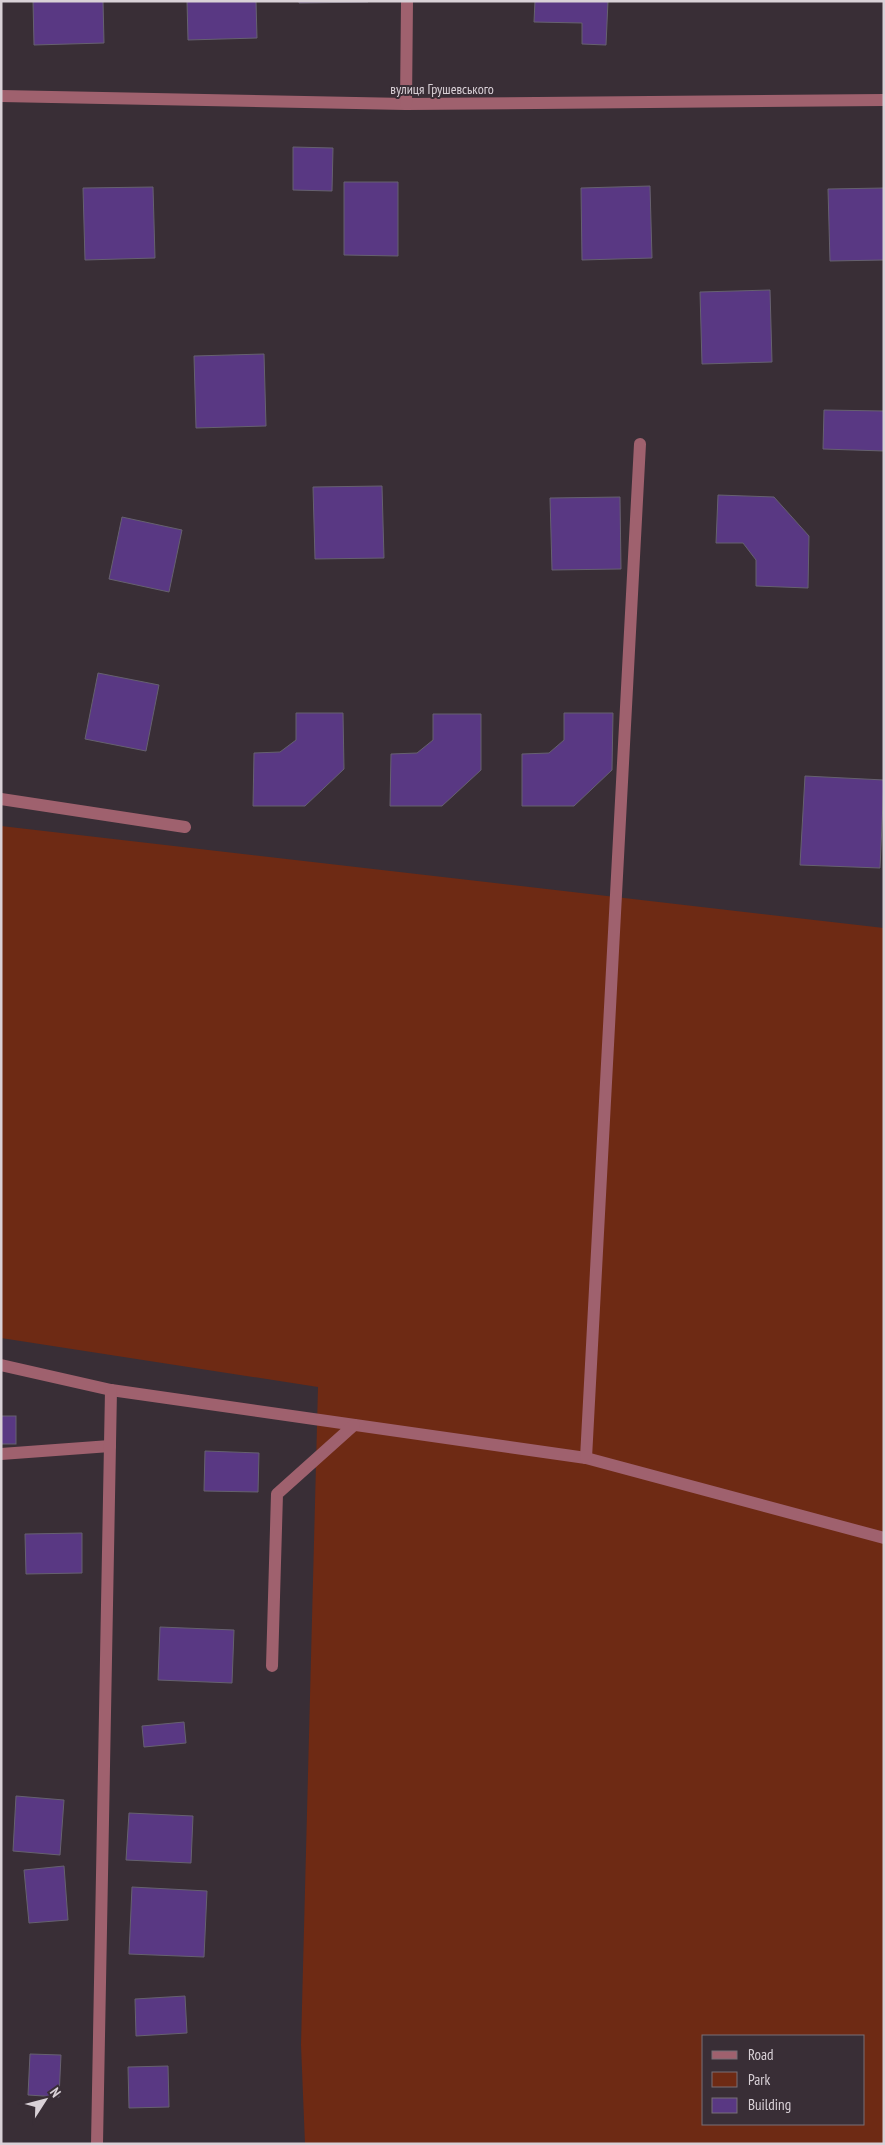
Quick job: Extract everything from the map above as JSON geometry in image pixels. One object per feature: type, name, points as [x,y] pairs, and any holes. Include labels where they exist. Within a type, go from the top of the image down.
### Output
[{"type":"street","points":[[406,104],[408,1]]},
{"type":"street","name":"вулиця Грушевського","points":[[1,96],[406,104],[884,100]]},
{"type":"street","points":[[586,1458],[640,444]]},
{"type":"street","points":[[1,799],[185,827]]},
{"type":"street","points":[[1,1365],[111,1390],[586,1458],[884,1538]]},
{"type":"street","points":[[96,2144],[111,1390]]},
{"type":"street","points":[[272,1666],[277,1494],[354,1425]]},
{"type":"street","points":[[1,1454],[110,1446]]},
{"type":"green space","points":[[1,826],[884,928],[884,2144],[305,2144],[301,2045],[318,1387],[1,1338]]},
{"type":"building","points":[[33,1],[103,1],[104,43],[34,45]]},
{"type":"building","points":[[187,1],[256,1],[257,38],[188,40]]},
{"type":"building","points":[[299,1],[368,1],[368,2],[299,3]]},
{"type":"building","points":[[535,1],[608,1],[606,45],[582,44],[582,23],[534,22]]},
{"type":"building","points":[[293,147],[333,148],[332,191],[293,190]]},
{"type":"building","points":[[344,182],[398,182],[398,256],[344,255]]},
{"type":"building","points":[[650,186],[652,258],[582,260],[581,188]]},
{"type":"building","points":[[153,187],[155,258],[85,260],[83,188]]},
{"type":"building","points":[[884,188],[884,260],[830,261],[828,189]]},
{"type":"building","points":[[770,290],[772,362],[702,364],[700,292]]},
{"type":"building","points":[[264,354],[266,426],[196,428],[194,356]]},
{"type":"building","points":[[824,410],[884,411],[884,451],[823,449]]},
{"type":"building","points":[[382,486],[384,558],[315,559],[313,487]]},
{"type":"building","points":[[718,495],[774,497],[809,536],[808,588],[756,586],[756,560],[743,543],[716,543]]},
{"type":"building","points":[[620,497],[621,569],[552,570],[550,498]]},
{"type":"building","points":[[122,517],[182,530],[169,592],[109,579]]},
{"type":"building","points":[[98,673],[159,685],[146,751],[85,739]]},
{"type":"building","points":[[296,713],[343,713],[344,769],[305,806],[253,806],[254,753],[280,752],[296,740]]},
{"type":"building","points":[[564,713],[613,713],[612,770],[574,806],[522,806],[522,754],[549,753],[564,740]]},
{"type":"building","points":[[433,714],[481,714],[481,770],[442,806],[390,806],[391,754],[417,753],[433,740]]},
{"type":"building","points":[[805,776],[884,780],[880,868],[800,865]]},
{"type":"building","points":[[1,1416],[16,1416],[16,1444],[1,1444]]},
{"type":"building","points":[[205,1451],[259,1453],[258,1492],[204,1491]]},
{"type":"building","points":[[82,1533],[82,1573],[26,1574],[25,1534]]},
{"type":"building","points":[[160,1627],[234,1630],[232,1683],[158,1680]]},
{"type":"building","points":[[184,1722],[186,1743],[144,1747],[142,1726]]},
{"type":"building","points":[[16,1796],[64,1800],[60,1855],[13,1851]]},
{"type":"building","points":[[129,1813],[193,1816],[191,1863],[126,1860]]},
{"type":"building","points":[[64,1866],[68,1920],[29,1923],[24,1870]]},
{"type":"building","points":[[132,1887],[207,1891],[204,1957],[129,1954]]},
{"type":"building","points":[[185,1996],[187,2033],[136,2036],[135,1999]]},
{"type":"building","points":[[30,2054],[61,2055],[59,2097],[28,2095]]},
{"type":"building","points":[[168,2066],[169,2107],[129,2108],[128,2067]]}]
